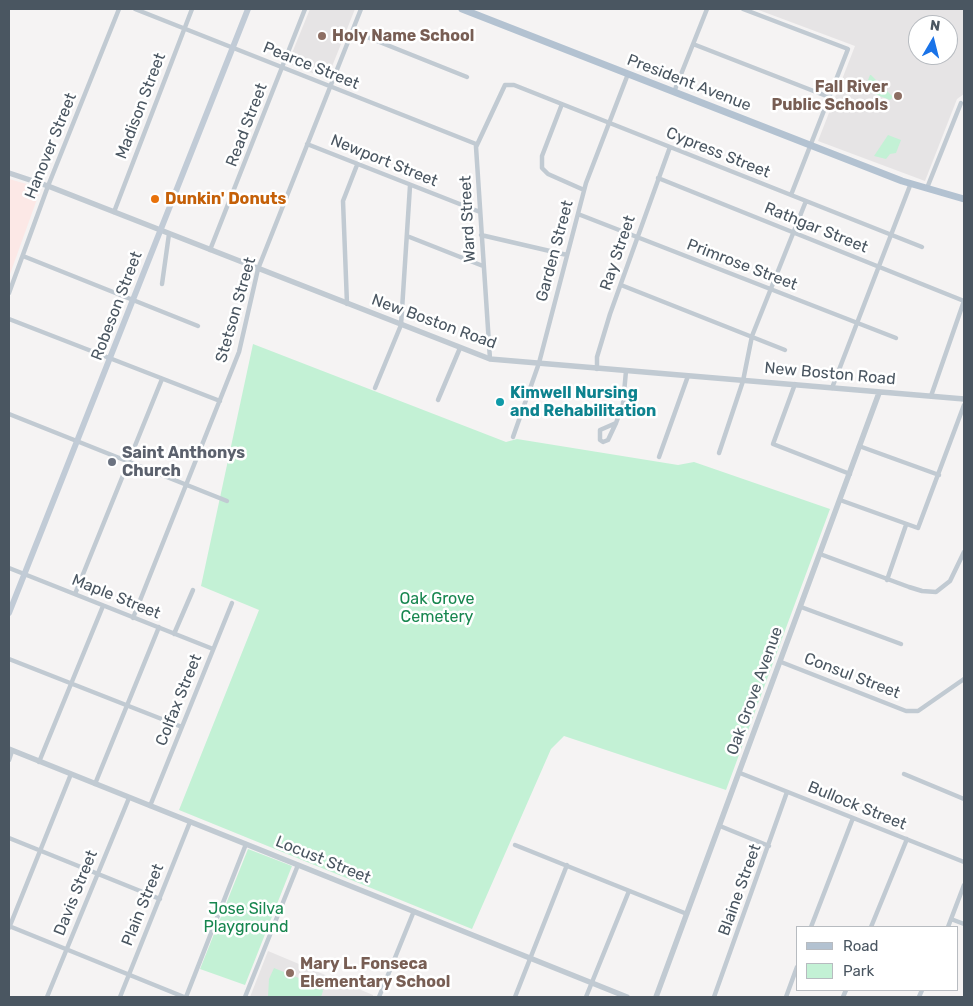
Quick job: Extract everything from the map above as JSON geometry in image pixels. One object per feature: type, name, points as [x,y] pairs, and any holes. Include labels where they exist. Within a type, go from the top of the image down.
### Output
[{"type":"main road","name":"Robeson Street","points":[[9,613],[111,360],[248,9]]},
{"type":"main road","name":"President Avenue","points":[[462,9],[911,183],[964,200]]},
{"type":"street","name":"Hanover Street","points":[[9,294],[48,186],[119,9]]},
{"type":"street","name":"Pearce Street","points":[[135,9],[476,144],[476,147]]},
{"type":"street","name":"Madison Street","points":[[114,212],[192,9]]},
{"type":"street","name":"Read Street","points":[[210,250],[305,9]]},
{"type":"street","name":"Stetson Street","points":[[134,618],[243,339],[258,269],[361,9]]},
{"type":"street","points":[[674,92],[707,9]]},
{"type":"street","points":[[743,9],[848,48],[791,195]]},
{"type":"street","points":[[352,31],[467,77]]},
{"type":"street","points":[[693,44],[829,97]]},
{"type":"street","name":"Garden Street","points":[[513,437],[540,363],[584,190],[628,74]]},
{"type":"street","name":"Cypress Street","points":[[505,85],[511,84],[922,247]]},
{"type":"street","name":"Ward Street","points":[[490,359],[476,147],[505,85]]},
{"type":"street","points":[[927,188],[960,103]]},
{"type":"street","points":[[562,104],[542,156],[542,168],[548,174],[584,190]]},
{"type":"street","name":"Newport Street","points":[[307,144],[480,212]]},
{"type":"street","name":"Ray Street","points":[[597,369],[599,352],[610,314],[622,284],[636,237],[670,147]]},
{"type":"street","points":[[346,304],[343,201],[357,165]]},
{"type":"street","name":"New Boston Road","points":[[9,173],[48,186],[490,359],[964,399]]},
{"type":"street","name":"Rathgar Street","points":[[658,178],[964,301]]},
{"type":"street","points":[[832,388],[911,183]]},
{"type":"street","points":[[375,388],[401,325],[410,186]]},
{"type":"street","points":[[719,452],[743,381],[752,336],[806,201]]},
{"type":"street","name":"Primrose Street","points":[[578,214],[896,338]]},
{"type":"street","points":[[162,284],[169,234]]},
{"type":"street","points":[[481,235],[567,255]]},
{"type":"street","points":[[407,236],[483,266]]},
{"type":"street","points":[[23,256],[198,326]]},
{"type":"street","points":[[622,284],[785,350]]},
{"type":"street","points":[[930,396],[964,301]]},
{"type":"street","points":[[9,319],[220,401]]},
{"type":"street","points":[[438,400],[460,348]]},
{"type":"street","points":[[616,423],[600,430],[600,440],[604,442],[608,440],[616,423],[623,404],[626,371]]},
{"type":"street","points":[[658,457],[688,376]]},
{"type":"street","points":[[75,594],[162,379]]},
{"type":"street","points":[[795,384],[773,444],[850,474]]},
{"type":"street","name":"Oak Grove Avenue","points":[[656,997],[781,662],[878,393]]},
{"type":"street","points":[[840,500],[918,528],[964,405]]},
{"type":"street","points":[[9,414],[226,501]]},
{"type":"street","points":[[860,446],[939,475]]},
{"type":"street","points":[[887,580],[906,525]]},
{"type":"street","points":[[820,554],[887,580],[922,591],[936,592],[944,588],[956,572],[964,552]]},
{"type":"street","name":"Maple Street","points":[[9,568],[213,649]]},
{"type":"street","points":[[174,634],[193,590]]},
{"type":"street","name":"Colfax Street","points":[[150,806],[232,603]]},
{"type":"street","points":[[39,762],[103,606]]},
{"type":"street","points":[[801,607],[901,644]]},
{"type":"street","points":[[95,784],[158,627]]},
{"type":"street","points":[[9,659],[182,727]]},
{"type":"street","name":"Consul Street","points":[[781,662],[906,710],[918,711],[964,679]]},
{"type":"street","points":[[9,760],[11,750]]},
{"type":"street","name":"Locust Street","points":[[11,750],[627,997]]},
{"type":"street","name":"Bullock Street","points":[[740,773],[964,862]]},
{"type":"street","points":[[71,774],[9,927],[66,950],[185,997],[246,844]]},
{"type":"street","points":[[904,774],[964,799]]},
{"type":"street","name":"Blaine Street","points":[[714,997],[788,792]]},
{"type":"street","name":"Davis Street","points":[[47,997],[129,798]]},
{"type":"street","points":[[811,926],[853,818]]},
{"type":"street","name":"Plain Street","points":[[120,997],[190,822]]},
{"type":"street","points":[[720,826],[769,846]]},
{"type":"street","points":[[9,838],[160,899]]},
{"type":"street","points":[[871,926],[906,839]]},
{"type":"street","points":[[515,845],[687,914]]},
{"type":"street","points":[[245,997],[298,865]]},
{"type":"street","points":[[515,997],[566,865]]},
{"type":"street","points":[[948,926],[964,885]]},
{"type":"street","points":[[586,997],[629,891]]},
{"type":"street","points":[[379,997],[414,912]]},
{"type":"street","points":[[951,919],[964,924]]},
{"type":"street","points":[[786,997],[796,970]]},
{"type":"shaded area","name":"Holy Name School","points":[[310,9],[355,9],[327,79],[288,63]]},
{"type":"shaded area","name":"Fall River Public Schools","points":[[756,9],[964,9],[964,94],[957,99],[925,181],[818,141],[855,46]]},
{"type":"shaded area","points":[[9,179],[41,188],[9,277]]},
{"type":"shaded area","name":"Mary L. Fonseca Elementary School","points":[[268,951],[373,995],[373,997],[250,997]]},
{"type":"green space","points":[[870,75],[893,97],[890,100],[864,90]]},
{"type":"green space","points":[[888,135],[901,140],[896,153],[890,154],[886,159],[874,156]]},
{"type":"green space","name":"Oak Grove Cemetery","points":[[253,344],[506,442],[517,439],[678,465],[694,462],[830,509],[726,790],[564,736],[551,749],[472,929],[179,810],[259,610],[201,586]]},
{"type":"green space","name":"Jose Silva Playground","points":[[248,849],[292,866],[245,985],[200,969]]},
{"type":"green space","points":[[274,968],[321,987],[323,991],[321,997],[268,997],[269,979]]},
{"type":"place","name":"Holy Name School","points":[[322,36]]},
{"type":"place","name":"Fall River Public Schools","points":[[898,96]]},
{"type":"place","name":"Dunkin' Donuts","points":[[155,199]]},
{"type":"place","name":"Kimwell Nursing and Rehabilitation","points":[[500,402]]},
{"type":"place","name":"Saint Anthonys Church","points":[[112,462]]},
{"type":"place","name":"Mary L. Fonseca Elementary School","points":[[290,973]]}]
